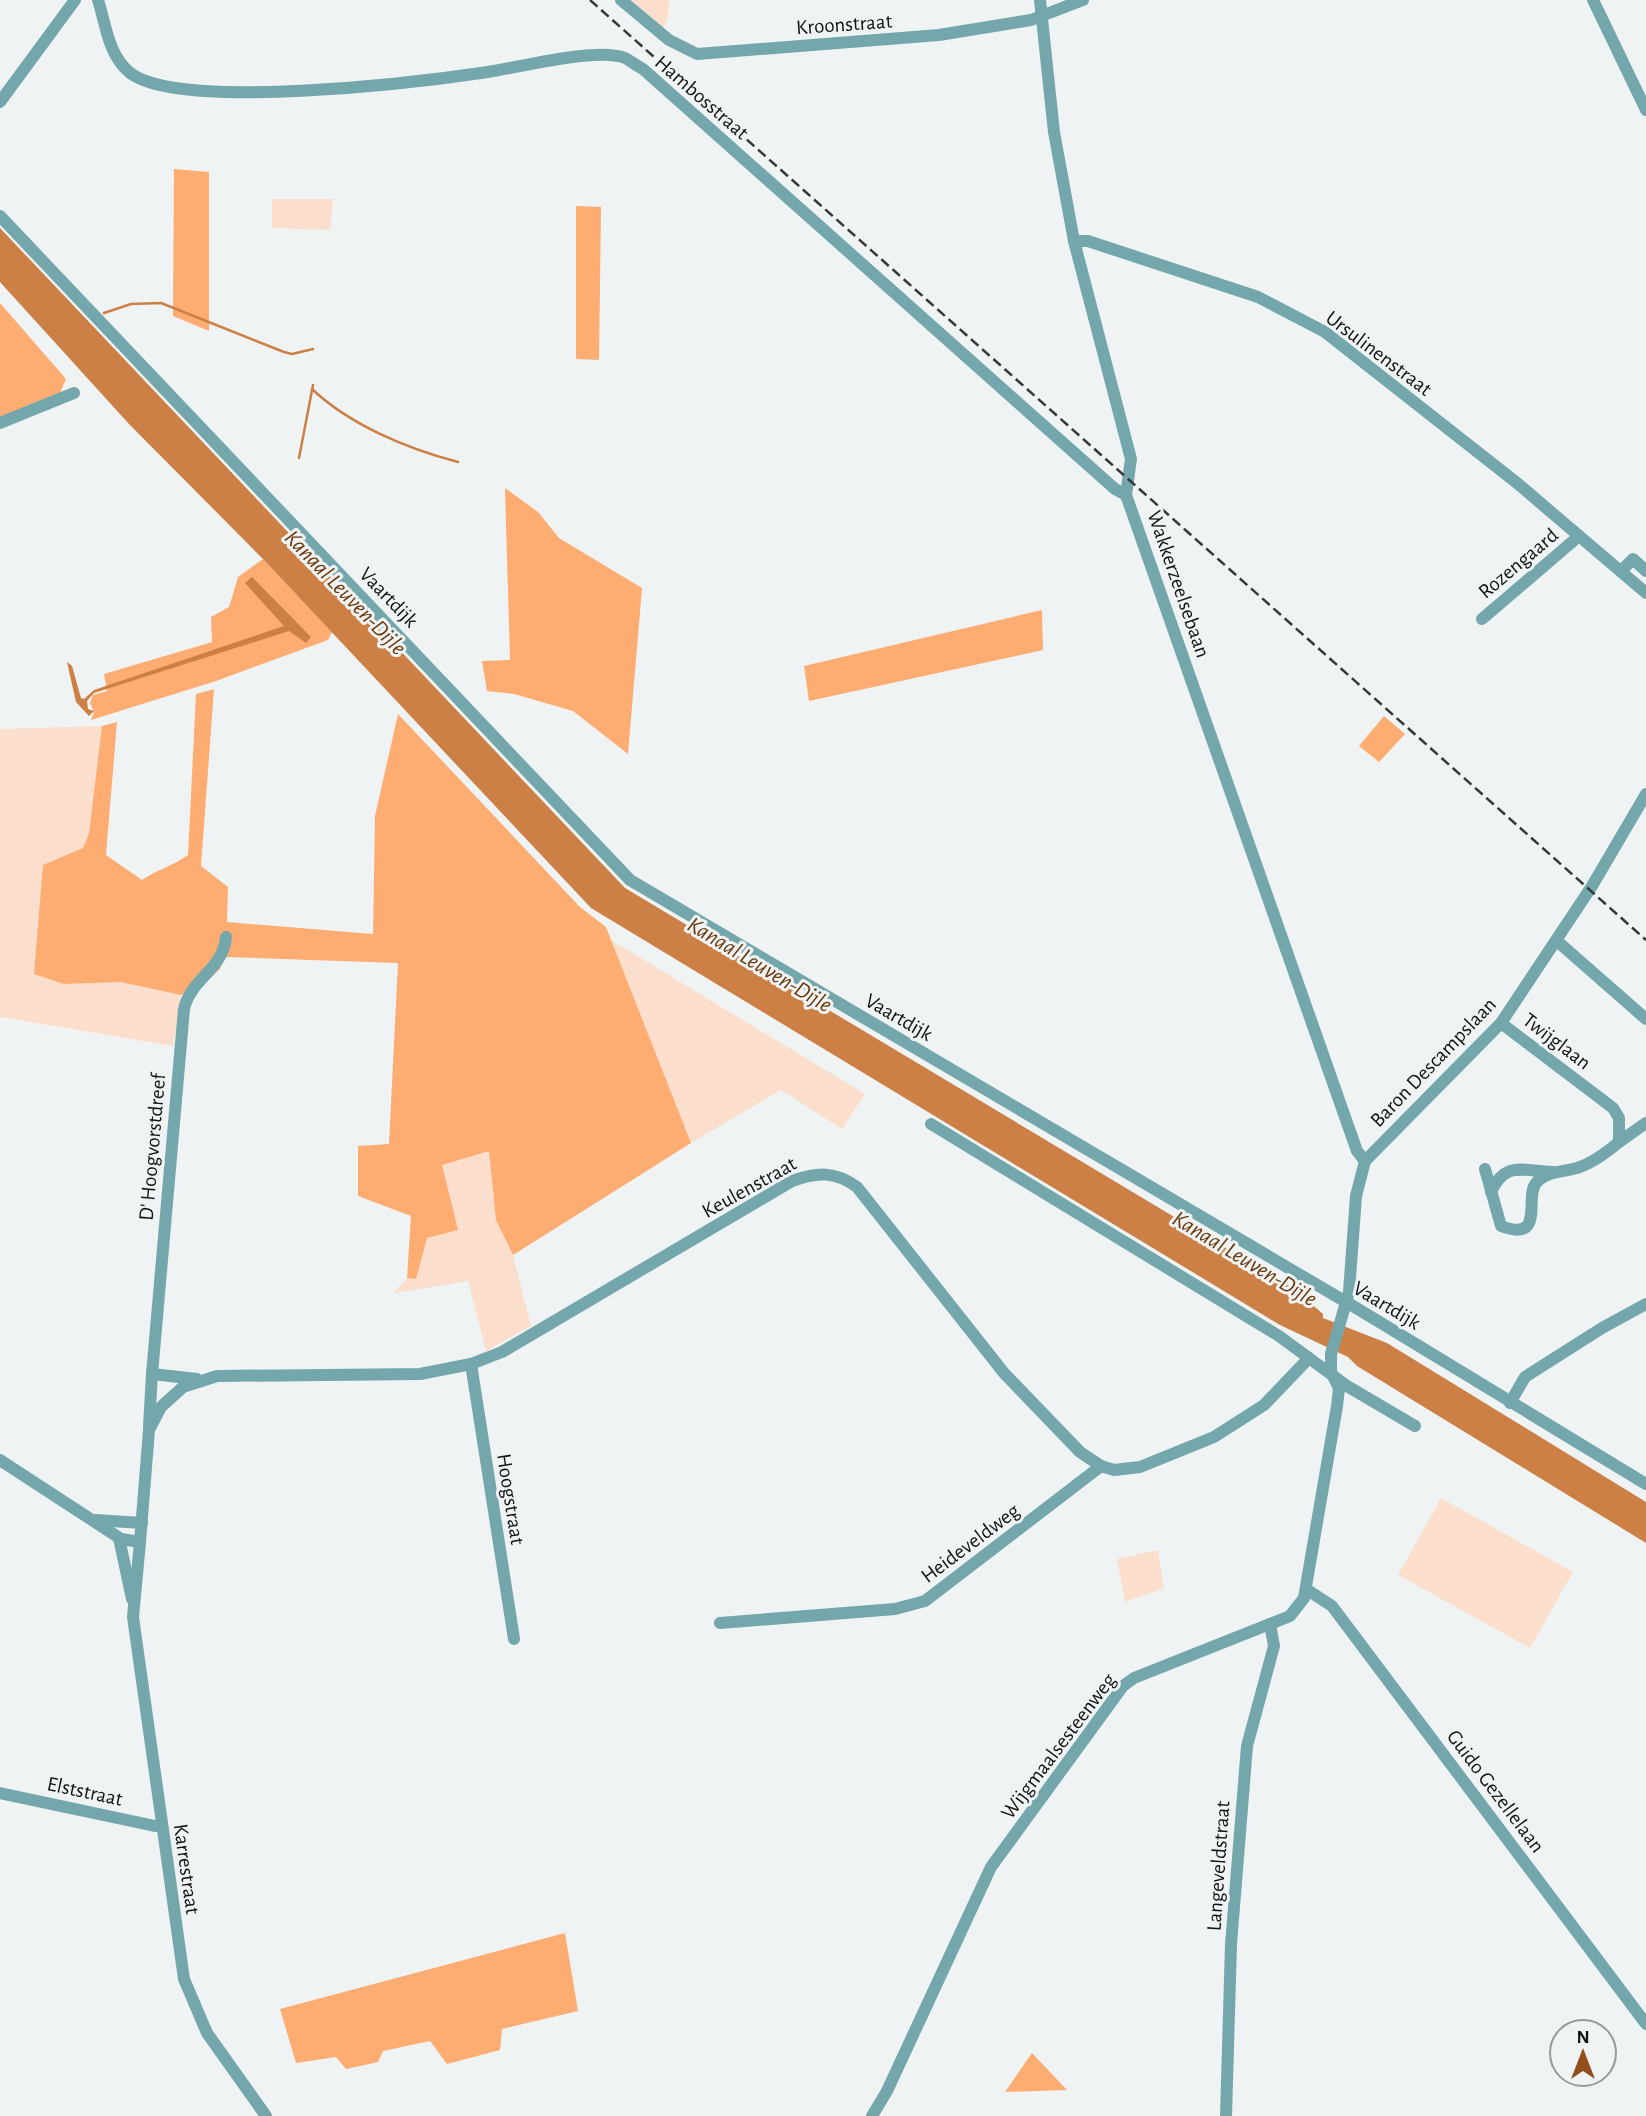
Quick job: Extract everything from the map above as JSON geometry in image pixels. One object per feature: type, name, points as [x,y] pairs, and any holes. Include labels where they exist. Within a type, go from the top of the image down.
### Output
[{"type":"street","points":[[0,102],[75,0]]},
{"type":"street","name":"Hambosstraat","points":[[98,0],[109,44],[130,72],[166,87],[212,92],[303,90],[440,79],[589,56],[626,58],[643,69],[1053,436],[1115,489],[1126,495]]},
{"type":"street","name":"Kroonstraat","points":[[621,0],[669,40],[696,54],[916,38],[1031,20],[1083,0]]},
{"type":"street","name":"Wakkerzeelsebaan","points":[[1040,0],[1055,132],[1073,241],[1130,458],[1126,495],[1357,1151],[1365,1161]]},
{"type":"street","points":[[1593,0],[1602,7],[1646,110]]},
{"type":"street","name":"Vaartdijk","points":[[0,216],[630,880],[1346,1302],[1646,1484]]},
{"type":"street","name":"Ursulinenstraat","points":[[1073,241],[1088,241],[1258,297],[1325,332],[1517,483],[1646,593]]},
{"type":"street","points":[[0,423],[74,393]]},
{"type":"street","name":"Rozengaard","points":[[1482,619],[1579,536]]},
{"type":"street","points":[[1621,571],[1633,559],[1646,572],[1635,584]]},
{"type":"street","name":"Baron Descampslaan","points":[[1365,1161],[1501,1023],[1557,941],[1646,794]]},
{"type":"street","name":"D' Hoogvorstdreef","points":[[152,1374],[184,1009],[189,994],[216,967],[226,937]]},
{"type":"street","points":[[1557,941],[1646,1019]]},
{"type":"street","name":"Twijglaan","points":[[1501,1023],[1613,1108],[1619,1118],[1619,1142]]},
{"type":"street","points":[[1485,1169],[1502,1226],[1518,1228],[1528,1224],[1533,1217],[1532,1192],[1536,1183],[1555,1172],[1590,1163],[1646,1123]]},
{"type":"street","points":[[931,1124],[1279,1336],[1347,1386],[1415,1426]]},
{"type":"street","points":[[1346,1302],[1356,1196],[1365,1161]]},
{"type":"street","points":[[1491,1192],[1499,1177],[1514,1169],[1555,1172]]},
{"type":"street","name":"Keulenstraat","points":[[149,1430],[161,1407],[183,1387],[217,1376],[420,1374],[471,1364],[502,1352],[792,1181],[812,1174],[827,1173],[845,1178],[857,1186],[1004,1373],[1080,1452],[1101,1466]]},
{"type":"street","name":"Wijgmaalsesteenweg","points":[[872,2116],[887,2091],[991,1867],[1123,1686],[1134,1678],[1290,1616],[1306,1589],[1337,1406],[1338,1381],[1331,1372],[1331,1354],[1346,1302]]},
{"type":"street","points":[[1510,1403],[1525,1377],[1602,1328],[1646,1304]]},
{"type":"street","points":[[1101,1466],[1114,1470],[1140,1467],[1214,1437],[1264,1405],[1309,1358]]},
{"type":"street","name":"Hoogstraat","points":[[471,1364],[514,1639]]},
{"type":"street","name":"Keulenstraat","points":[[140,1542],[152,1374],[200,1380]]},
{"type":"street","points":[[0,1460],[119,1538],[140,1542]]},
{"type":"street","name":"Heideveldweg","points":[[720,1623],[895,1609],[925,1601],[1101,1466]]},
{"type":"street","points":[[95,1520],[142,1523]]},
{"type":"street","name":"Karrestraat","points":[[119,1538],[134,1604]]},
{"type":"street","name":"Karrestraat","points":[[140,1542],[133,1617],[181,1966],[191,2000],[214,2045],[266,2116]]},
{"type":"street","name":"Guido Gezellelaan","points":[[1306,1589],[1332,1606],[1646,2024]]},
{"type":"street","name":"Langeveldstraat","points":[[1226,2116],[1231,1944],[1244,1771],[1252,1721],[1274,1646],[1270,1624]]},
{"type":"street","name":"Elststraat","points":[[0,1793],[155,1826],[162,1825]]},
{"type":"shaded area","points":[[631,0],[669,0],[668,18],[663,28]]},
{"type":"shaded area","points":[[174,169],[209,172],[209,331],[173,316]]},
{"type":"shaded area","points":[[272,199],[333,199],[330,230],[272,228]]},
{"type":"shaded area","points":[[576,206],[601,207],[599,360],[576,359]]},
{"type":"shaded area","points":[[0,228],[625,888],[1293,1288],[1323,1314],[1323,1318],[1387,1343],[1646,1502],[1646,1543],[1357,1366],[1348,1357],[1280,1325],[591,908],[263,559],[129,424],[0,282]]},
{"type":"shaded area","points":[[0,303],[66,379],[60,393],[0,417]]},
{"type":"shaded area","points":[[505,488],[538,512],[559,538],[642,588],[628,754],[573,711],[514,694],[487,691],[482,661],[510,660]]},
{"type":"shaded area","points":[[263,559],[332,632],[328,640],[216,681],[91,720],[94,712],[90,703],[93,695],[107,691],[104,674],[212,642],[211,617],[229,607],[238,577]]},
{"type":"shaded area","points":[[252,577],[311,637],[306,643],[289,631],[94,693],[87,701],[88,709],[94,711],[89,716],[76,702],[67,662],[72,666],[81,698],[84,699],[94,690],[284,626],[245,583]]},
{"type":"shaded area","points":[[1042,610],[1043,650],[809,701],[804,666]]},
{"type":"shaded area","points":[[214,689],[201,866],[228,887],[227,922],[373,934],[375,816],[398,714],[580,907],[606,927],[691,1143],[513,1255],[496,1220],[489,1151],[442,1165],[458,1230],[427,1238],[416,1279],[407,1278],[411,1216],[358,1196],[358,1146],[389,1144],[398,963],[224,957],[220,969],[197,990],[181,995],[121,982],[64,984],[34,974],[43,865],[83,848],[89,833],[102,726],[117,722],[106,855],[142,880],[188,855],[196,694]]},
{"type":"shaded area","points":[[1384,716],[1405,734],[1379,762],[1359,746]]},
{"type":"shaded area","points":[[102,726],[89,833],[83,849],[43,866],[64,984],[121,982],[181,995],[173,1046],[0,1017],[0,729]]},
{"type":"shaded area","points":[[611,940],[865,1094],[842,1129],[781,1090],[691,1143]]},
{"type":"shaded area","points":[[489,1150],[496,1220],[513,1255],[531,1326],[486,1351],[468,1281],[394,1293],[407,1278],[416,1279],[441,1165]]},
{"type":"shaded area","points":[[1441,1498],[1573,1572],[1530,1648],[1398,1575]]},
{"type":"shaded area","points":[[1158,1550],[1164,1588],[1125,1602],[1117,1559]]},
{"type":"shaded area","points":[[565,1933],[578,2011],[502,2029],[500,2050],[447,2064],[430,2041],[383,2051],[378,2062],[346,2069],[336,2057],[296,2063],[280,2009]]},
{"type":"shaded area","points":[[1032,2053],[1067,2090],[1005,2092]]},
{"type":"waterway","points":[[104,313],[131,304],[161,303],[284,352],[292,354],[313,349]]},
{"type":"waterway","points":[[299,458],[313,385]]},
{"type":"waterway","points":[[312,389],[344,414],[380,434],[458,462]]},
{"type":"railway","points":[[590,0],[1646,940]]},
{"type":"water label","name":"Kanaal Leuven-Dijle","points":[[346,592]]},
{"type":"water label","name":"Kanaal Leuven-Dijle","points":[[760,964]]},
{"type":"water label","name":"Kanaal Leuven-Dijle","points":[[1245,1258]]}]
